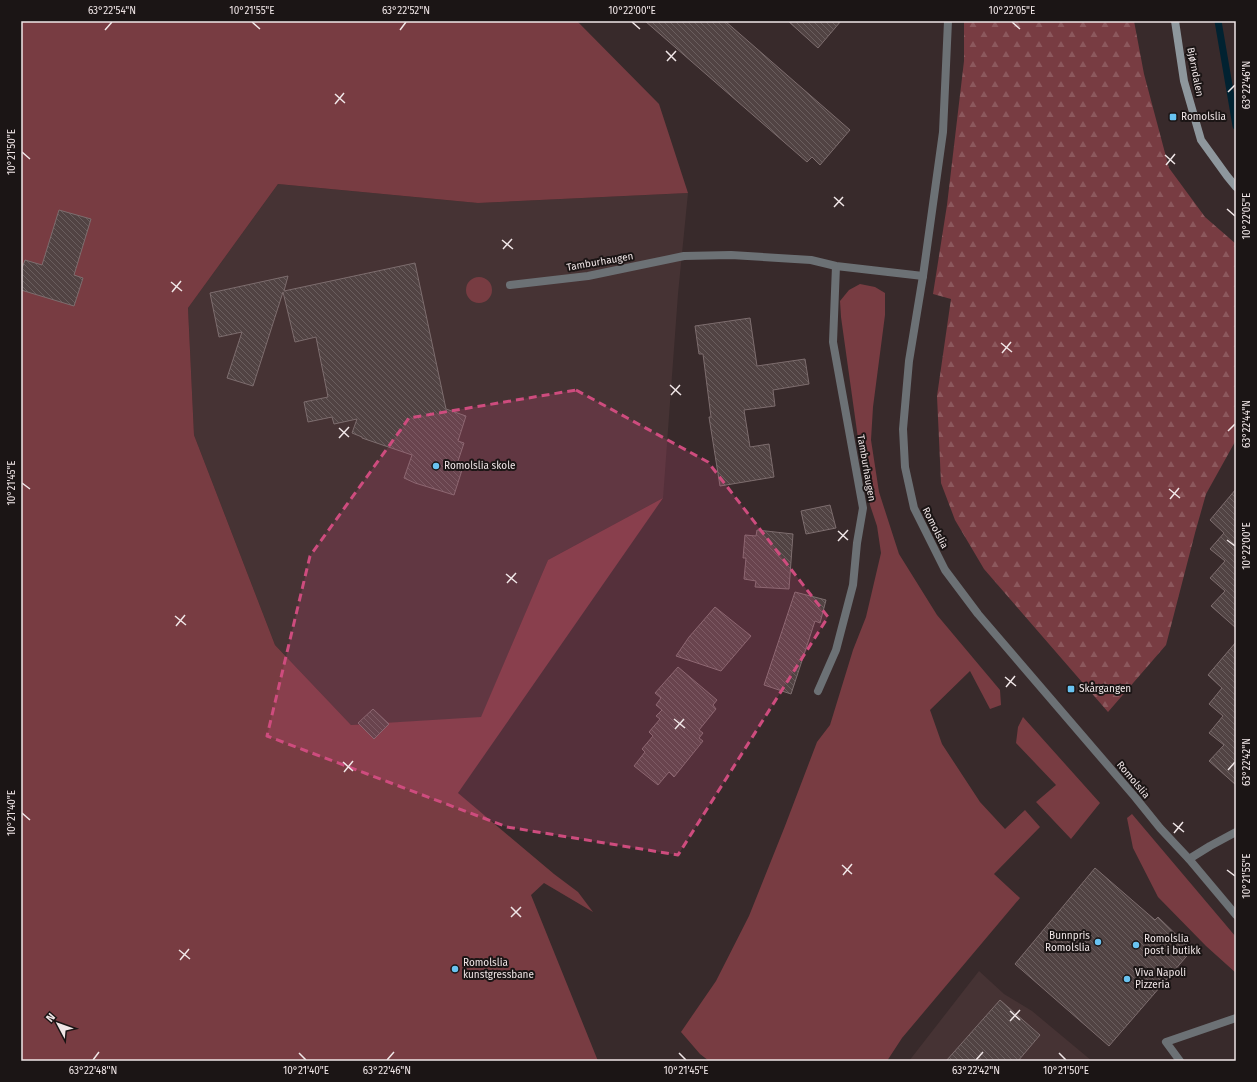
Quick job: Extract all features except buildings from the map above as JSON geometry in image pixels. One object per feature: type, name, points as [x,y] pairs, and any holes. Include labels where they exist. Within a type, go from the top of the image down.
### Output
[{"type":"main road","name":"Bjørndalen","points":[[1175,21],[1184,81],[1202,140],[1236,187]]},
{"type":"street","name":"Romolslia","points":[[948,21],[943,132],[923,276],[909,361],[903,429],[905,467],[914,508],[945,570],[978,614],[1236,915]]},
{"type":"street","name":"Tamburhaugen","points":[[510,285],[588,276],[684,256],[731,255],[811,260],[836,266],[923,276]]},
{"type":"street","name":"Tamburhaugen","points":[[818,691],[836,650],[853,585],[863,508],[833,342],[836,266]]},
{"type":"street","points":[[1189,859],[1236,832]]},
{"type":"street","points":[[1180,1061],[1166,1042],[1236,1018]]},
{"type":"highlighted area","points":[[576,390],[708,462],[828,617],[678,855],[507,827],[267,736],[310,556],[409,418]]},
{"type":"shaded area","name":"Romolslia skole","points":[[278,184],[478,203],[688,193],[678,294],[663,498],[548,560],[481,718],[351,725],[275,645],[194,435],[188,308]]},
{"type":"shaded area","points":[[979,971],[1004,994],[1032,1011],[1092,1061],[909,1061]]},
{"type":"green space","points":[[21,21],[577,21],[659,104],[688,193],[478,203],[278,184],[188,308],[194,435],[275,645],[351,725],[481,717],[548,560],[663,498],[458,793],[554,874],[578,892],[593,912],[544,883],[531,895],[598,1061],[21,1061]]},
{"type":"green space","points":[[964,21],[1134,21],[1144,74],[1169,168],[1205,217],[1236,244],[1236,440],[1206,494],[1166,645],[1108,712],[984,569],[955,520],[941,483],[937,396],[951,299],[933,294],[947,205],[964,61]]},
{"type":"green space","points":[[479,277],[488,281],[492,290],[488,299],[479,303],[470,299],[466,290],[470,281]]},
{"type":"green space","points":[[860,284],[875,287],[885,293],[885,315],[873,407],[871,440],[879,492],[899,554],[937,615],[1000,690],[1001,705],[990,709],[970,671],[930,710],[942,744],[980,802],[1005,829],[1025,810],[1040,827],[994,874],[1020,898],[902,1038],[887,1061],[709,1061],[700,1054],[681,1032],[716,981],[749,916],[817,742],[830,725],[853,650],[866,617],[881,553],[877,526],[870,505],[861,460],[841,317],[840,301],[849,290]]},
{"type":"green space","points":[[1023,717],[1100,803],[1071,839],[1036,802],[1056,785],[1016,743],[1018,727]]},
{"type":"green space","points":[[1132,814],[1236,937],[1236,973],[1206,946],[1158,897],[1133,848],[1127,818]]},
{"type":"waterway","points":[[1218,21],[1236,126]]},
{"type":"place","name":"Romolslia","points":[[1173,117]]},
{"type":"place","name":"Romolslia skole","points":[[436,466]]},
{"type":"place","name":"Skårgangen","points":[[1071,689]]},
{"type":"place","name":"Bunnpris Romolslia","points":[[1098,942]]},
{"type":"place","name":"Romolslia post i butikk","points":[[1136,945]]},
{"type":"place","name":"Romolslia kunstgressbane","points":[[455,969]]},
{"type":"place","name":"Viva Napoli Pizzeria","points":[[1127,979]]}]
